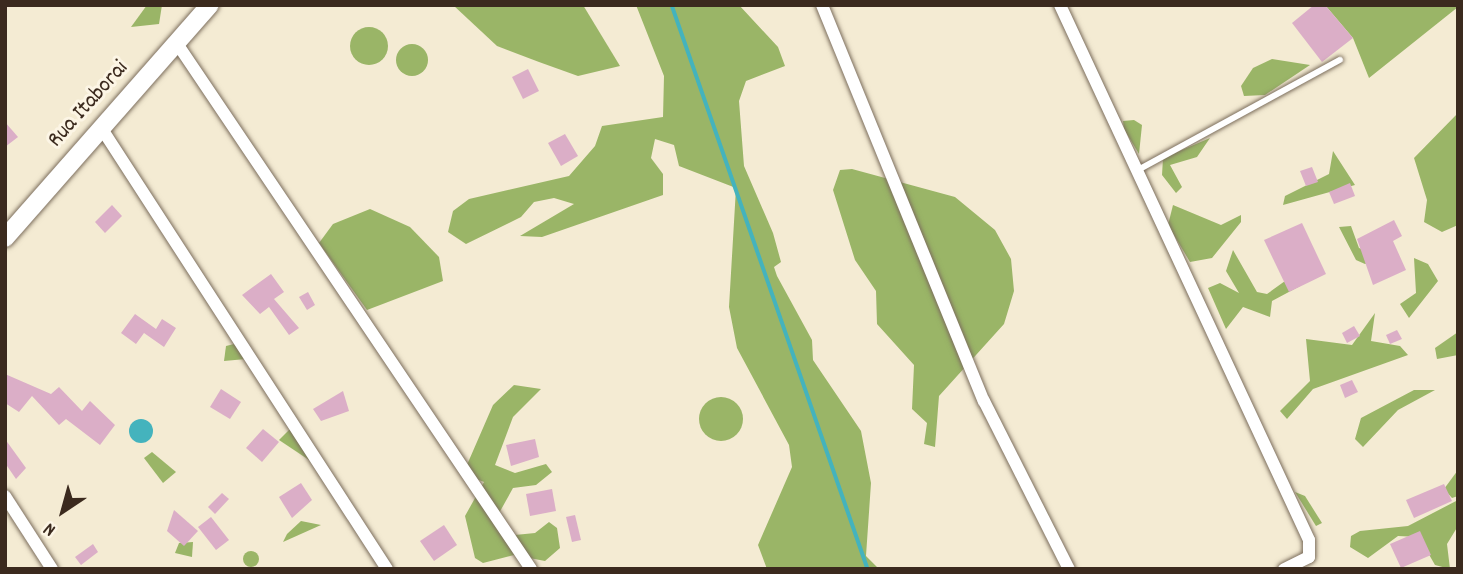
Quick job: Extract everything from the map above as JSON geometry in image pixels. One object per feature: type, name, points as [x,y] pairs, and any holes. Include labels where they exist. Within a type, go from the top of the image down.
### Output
[{"type":"street","name":"Rua Itaborai","points":[[5,237],[210,5]]},
{"type":"street","points":[[822,5],[984,401],[1069,569]]},
{"type":"street","points":[[1060,5],[1309,540],[1309,556],[1284,569]]},
{"type":"street","points":[[176,43],[531,569]]},
{"type":"street","points":[[102,129],[387,569]]},
{"type":"street","points":[[5,496],[52,569]]},
{"type":"lane","points":[[1138,170],[1340,60]]},
{"type":"green space","points":[[147,5],[162,5],[159,24],[131,27]]},
{"type":"green space","points":[[453,5],[583,5],[620,66],[578,76],[539,62],[497,46]]},
{"type":"green space","points":[[636,5],[739,5],[778,47],[785,66],[746,81],[739,101],[744,166],[773,233],[781,262],[774,267],[777,276],[812,340],[813,360],[861,431],[871,483],[866,556],[879,569],[767,569],[758,545],[792,467],[789,445],[737,348],[729,307],[736,188],[679,166],[674,145],[655,139],[651,158],[663,174],[663,195],[542,237],[520,236],[574,204],[554,198],[534,202],[521,217],[466,244],[448,232],[453,211],[469,199],[569,176],[595,146],[602,126],[663,117],[664,76]]},
{"type":"green space","points":[[1325,5],[1458,7],[1369,78],[1353,38]]},
{"type":"green space","points":[[369,27],[382,33],[388,46],[382,59],[369,65],[356,59],[350,46],[356,33]]},
{"type":"green space","points":[[412,44],[423,49],[428,60],[423,71],[412,76],[401,71],[396,60],[401,49]]},
{"type":"green space","points":[[1272,59],[1310,65],[1265,95],[1244,96],[1241,86],[1253,68]]},
{"type":"green space","points":[[1458,113],[1458,225],[1442,232],[1424,222],[1427,200],[1414,158]]},
{"type":"green space","points":[[1134,120],[1142,125],[1139,154],[1124,129],[1123,121]]},
{"type":"green space","points":[[1210,138],[1197,157],[1170,165],[1182,187],[1176,193],[1162,175],[1163,158]]},
{"type":"green space","points":[[1333,151],[1355,185],[1283,205],[1285,196],[1329,174]]},
{"type":"green space","points":[[852,169],[955,197],[995,230],[1011,259],[1014,291],[1004,324],[939,396],[935,447],[924,444],[927,423],[912,409],[914,365],[877,324],[876,291],[855,260],[833,190],[840,170]]},
{"type":"green space","points":[[1173,205],[1221,225],[1241,215],[1241,222],[1212,258],[1190,262],[1168,225]]},
{"type":"green space","points":[[370,209],[410,227],[439,257],[443,281],[367,310],[319,243],[333,224]]},
{"type":"green space","points":[[1351,226],[1359,248],[1386,258],[1365,264],[1356,260],[1339,227]]},
{"type":"green space","points":[[1233,250],[1257,292],[1267,294],[1285,281],[1300,286],[1272,301],[1270,317],[1243,307],[1226,329],[1208,288],[1220,283],[1239,293],[1226,271]]},
{"type":"green space","points":[[1414,258],[1428,264],[1438,281],[1409,318],[1400,304],[1416,293]]},
{"type":"green space","points":[[1375,313],[1371,341],[1400,346],[1408,355],[1313,389],[1287,419],[1280,411],[1310,381],[1306,339],[1352,345]]},
{"type":"green space","points":[[1458,332],[1458,355],[1437,359],[1435,348]]},
{"type":"green space","points":[[234,344],[246,359],[224,361],[226,346]]},
{"type":"green space","points":[[514,385],[541,389],[513,417],[495,465],[515,473],[546,464],[552,472],[536,485],[513,488],[498,515],[515,535],[535,533],[549,522],[557,528],[560,548],[545,561],[514,555],[483,563],[475,558],[465,516],[484,482],[463,474],[493,405]]},
{"type":"green space","points":[[1414,390],[1435,390],[1398,410],[1363,447],[1355,439],[1361,418]]},
{"type":"green space","points":[[721,397],[736,404],[743,419],[736,434],[721,441],[706,434],[699,419],[706,404]]},
{"type":"green space","points":[[292,427],[310,457],[309,460],[279,440]]},
{"type":"green space","points":[[152,452],[176,472],[163,483],[144,458]]},
{"type":"green space","points":[[1458,470],[1458,496],[1452,498],[1444,489]]},
{"type":"green space","points":[[1295,492],[1305,496],[1322,523],[1316,526]]},
{"type":"green space","points":[[1458,500],[1458,526],[1447,544],[1450,569],[1435,565],[1419,537],[1398,536],[1368,558],[1350,547],[1351,536],[1360,531],[1408,526]]},
{"type":"green space","points":[[301,521],[321,525],[283,542],[287,534]]},
{"type":"green space","points":[[193,542],[192,557],[175,553],[179,543]]},
{"type":"green space","points":[[251,551],[257,553],[257,565],[251,567],[245,565],[243,559],[245,553]]},
{"type":"water","points":[[141,419],[152,426],[153,431],[146,442],[141,443],[130,436],[129,431],[136,420]]},
{"type":"building","points":[[1314,5],[1325,5],[1353,38],[1322,62],[1292,23]]},
{"type":"building","points":[[528,69],[539,91],[523,99],[512,77]]},
{"type":"building","points":[[5,122],[18,137],[5,147]]},
{"type":"building","points":[[565,134],[578,156],[561,166],[548,143]]},
{"type":"building","points":[[1312,167],[1318,182],[1306,186],[1300,171]]},
{"type":"building","points":[[1350,183],[1355,196],[1334,204],[1329,192]]},
{"type":"building","points":[[112,205],[122,216],[105,233],[95,222]]},
{"type":"building","points":[[1394,220],[1402,236],[1393,241],[1406,270],[1373,285],[1357,239]]},
{"type":"building","points":[[1302,223],[1326,274],[1289,292],[1264,240]]},
{"type":"building","points":[[271,274],[284,292],[274,299],[299,328],[289,335],[269,307],[260,314],[242,295]]},
{"type":"building","points":[[308,292],[315,305],[307,310],[299,297]]},
{"type":"building","points":[[135,314],[156,329],[162,319],[176,328],[164,347],[144,333],[136,344],[121,333]]},
{"type":"building","points":[[1354,326],[1360,336],[1347,343],[1342,333]]},
{"type":"building","points":[[1397,330],[1402,339],[1390,344],[1386,335]]},
{"type":"building","points":[[5,374],[51,394],[59,387],[82,411],[90,401],[115,425],[100,445],[66,419],[59,425],[32,396],[19,412],[5,403]]},
{"type":"building","points":[[1352,380],[1358,392],[1345,398],[1340,385]]},
{"type":"building","points":[[221,389],[241,402],[230,419],[210,407]]},
{"type":"building","points":[[343,391],[349,411],[321,421],[313,409]]},
{"type":"building","points":[[263,429],[279,442],[262,462],[246,448]]},
{"type":"building","points":[[5,439],[26,468],[16,479],[5,463]]},
{"type":"building","points":[[535,439],[539,457],[511,466],[506,445]]},
{"type":"building","points":[[301,483],[312,500],[292,518],[279,497]]},
{"type":"building","points":[[1444,484],[1452,501],[1414,518],[1406,500]]},
{"type":"building","points":[[552,489],[556,511],[530,516],[526,494]]},
{"type":"building","points":[[222,493],[229,499],[215,514],[208,507]]},
{"type":"building","points":[[174,510],[198,531],[184,546],[167,531]]},
{"type":"building","points":[[575,515],[581,540],[572,542],[566,517]]},
{"type":"building","points":[[211,517],[229,540],[216,550],[198,527]]},
{"type":"building","points":[[444,525],[457,545],[434,561],[420,541]]},
{"type":"building","points":[[1420,531],[1431,555],[1401,568],[1390,544]]},
{"type":"building","points":[[93,544],[98,552],[81,565],[75,557]]},
{"type":"waterway","points":[[672,5],[868,569]]}]
